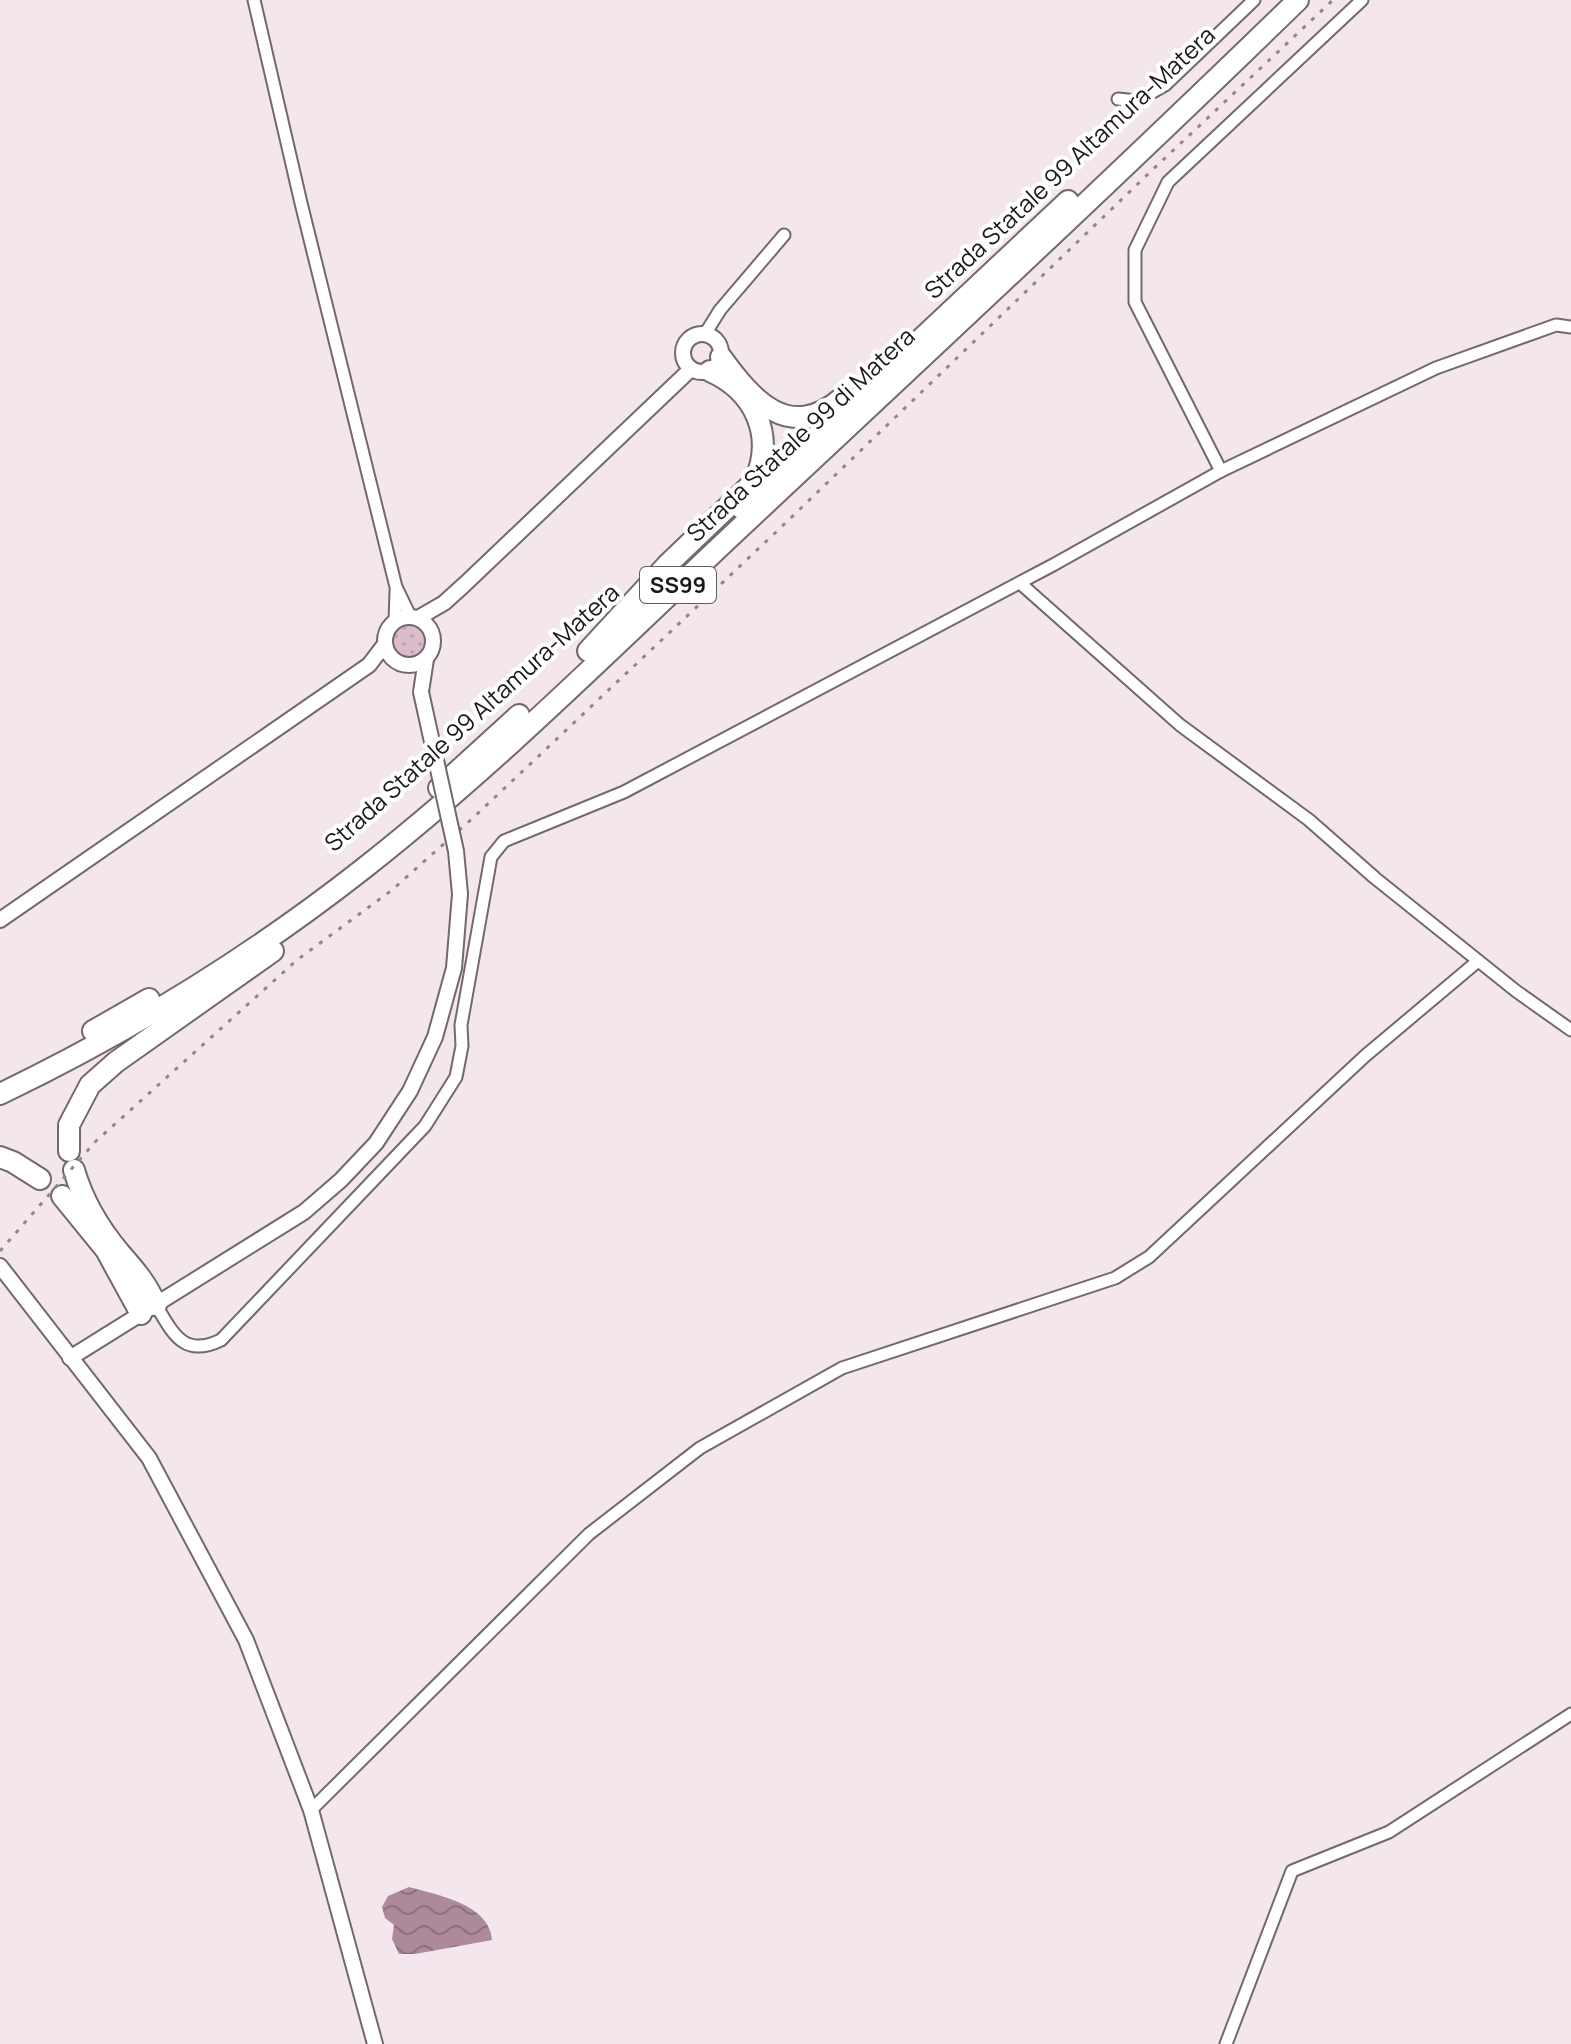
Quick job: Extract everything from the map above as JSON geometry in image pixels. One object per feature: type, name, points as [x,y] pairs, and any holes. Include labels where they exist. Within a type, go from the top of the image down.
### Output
[{"type":"highway","name":"Strada Statale 99 Altamura-Matera","points":[[0,1080],[136,1007],[213,961],[284,913],[393,828],[465,766],[1280,0]]},
{"type":"highway","name":"Strada Statale 99 di Matera","points":[[0,1094],[128,1028],[222,971],[363,869],[481,770],[996,288],[1298,0]]},
{"type":"highway","points":[[707,365],[737,378],[770,410],[787,416],[804,417],[821,413],[851,391],[1029,230],[1080,190]]},
{"type":"highway","points":[[588,651],[667,565],[755,481],[762,464],[764,446],[761,424],[751,404],[732,383],[707,365]]},
{"type":"highway","points":[[148,1310],[140,1275],[89,1209],[80,1192],[71,1161],[69,1125],[90,1085],[331,906],[405,846],[481,770]]},
{"type":"highway","points":[[0,1157],[40,1179]]},
{"type":"highway","points":[[62,1196],[106,1250],[148,1310]]},
{"type":"street","points":[[0,920],[369,665],[385,644],[387,631],[395,621],[396,587],[254,0]]},
{"type":"street","points":[[1118,99],[1137,101],[1165,85],[1254,0]]},
{"type":"street","points":[[1221,471],[1135,302],[1135,250],[1168,182],[1362,0]]},
{"type":"street","points":[[707,365],[684,358],[685,346],[693,337],[705,334],[720,310],[784,235]]},
{"type":"street","points":[[148,1310],[195,1348],[221,1340],[425,1126],[456,1077],[462,1046],[461,1025],[491,857],[504,841],[624,792],[1020,583],[1221,471],[1436,368],[1556,325],[1571,327]]},
{"type":"street","points":[[395,621],[414,617],[444,603],[707,365],[719,345],[705,334]]},
{"type":"street","points":[[1020,583],[1180,725],[1309,820],[1478,961],[1571,1030]]},
{"type":"street","points":[[396,587],[414,617],[431,630]]},
{"type":"street","points":[[70,1358],[304,1212],[341,1180],[376,1143],[410,1091],[435,1037],[454,968],[460,894],[456,851],[421,692],[426,659],[434,645],[431,630],[444,603]]},
{"type":"street","points":[[385,644],[391,657],[401,663],[421,692]]},
{"type":"street","points":[[369,665],[413,665],[426,659]]},
{"type":"street","points":[[311,1810],[589,1534],[700,1448],[842,1368],[1065,1296],[1115,1278],[1138,1264],[1201,1210],[1365,1056],[1478,961]]},
{"type":"street","points":[[0,1266],[149,1458],[246,1640],[311,1810],[375,2044]]},
{"type":"street","points":[[1226,2044],[1292,1871],[1389,1832],[1571,1714]]},
{"type":"shaded area","points":[[409,624],[421,629],[426,641],[421,653],[409,658],[397,653],[392,641],[397,629]]},
{"type":"water","points":[[409,1887],[447,1898],[472,1910],[489,1928],[492,1940],[399,1954],[392,1939],[394,1925],[385,1918],[382,1907],[388,1896]]},
{"type":"railway","points":[[0,1251],[95,1142],[297,960],[392,890],[474,817],[1333,0]]}]
